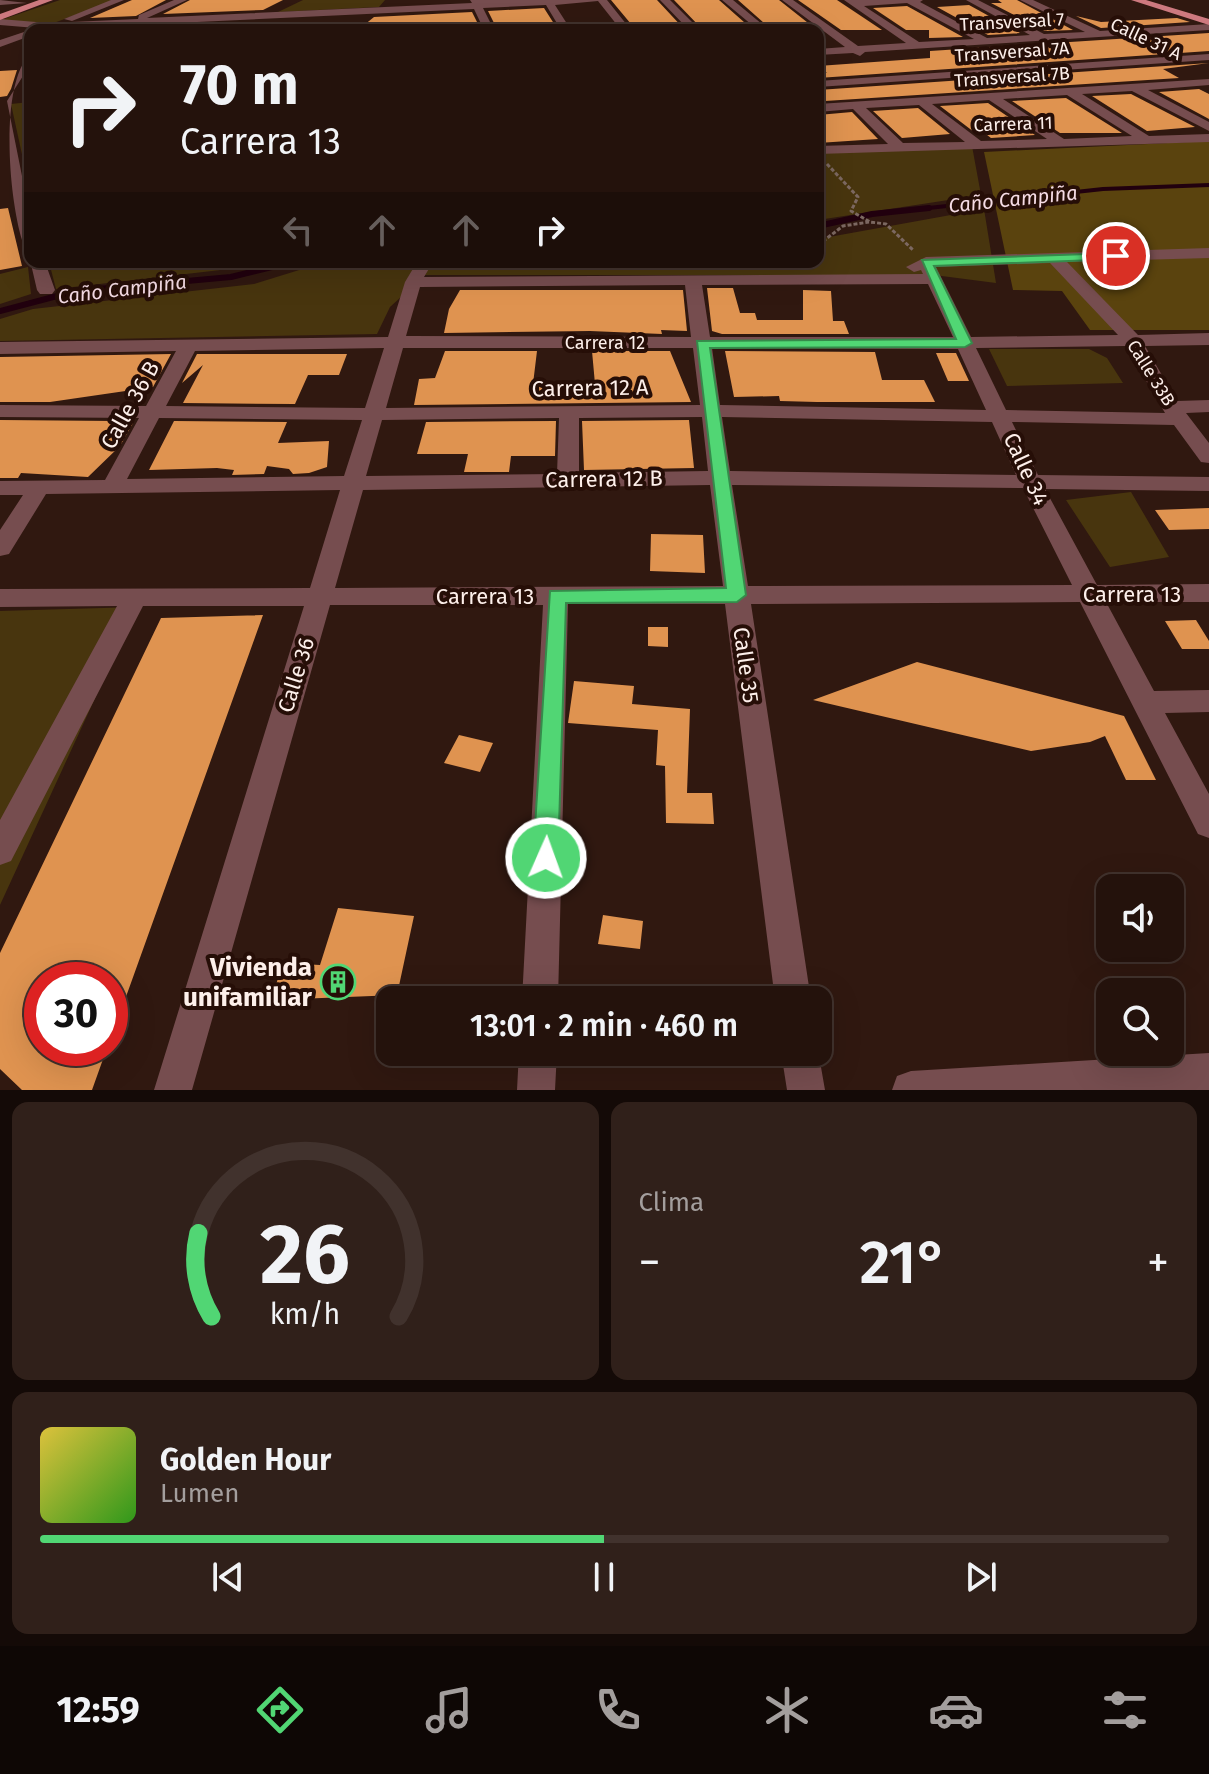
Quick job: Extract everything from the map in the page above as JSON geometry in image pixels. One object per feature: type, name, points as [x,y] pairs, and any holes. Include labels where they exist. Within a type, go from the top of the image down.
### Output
[{"type":"main road","points":[[0,19],[48,0]]},
{"type":"main road","points":[[1136,0],[1209,22]]},
{"type":"main road","points":[[1151,0],[1209,22]]},
{"type":"main road","points":[[0,10],[26,1]]},
{"type":"street","points":[[57,24],[119,0]]},
{"type":"street","points":[[128,23],[182,0]]},
{"type":"street","points":[[266,16],[298,0]]},
{"type":"street","points":[[114,24],[188,23],[306,14],[417,14],[476,3],[594,0]]},
{"type":"street","points":[[602,0],[621,24]]},
{"type":"street","points":[[665,0],[689,24]]},
{"type":"street","points":[[727,0],[757,24]]},
{"type":"street","points":[[787,0],[821,24]]},
{"type":"street","points":[[908,0],[1032,69]]},
{"type":"street","points":[[852,2],[918,0]]},
{"type":"street","points":[[971,0],[1092,65]]},
{"type":"street","name":"Calle 31 A","points":[[1025,0],[1095,27],[1155,61],[1206,83]]},
{"type":"street","points":[[0,2],[26,1]]},
{"type":"street","points":[[549,2],[562,24]]},
{"type":"street","points":[[852,2],[1060,142]]},
{"type":"street","points":[[476,3],[486,24]]},
{"type":"street","points":[[188,23],[224,6]]},
{"type":"street","points":[[305,24],[306,14]]},
{"type":"street","points":[[246,24],[248,17]]},
{"type":"street","points":[[0,19],[24,24]]},
{"type":"street","name":"Transversal 7","points":[[824,52],[1043,38],[1095,27],[1162,30],[1209,22]]},
{"type":"street","points":[[824,26],[867,59]]},
{"type":"street","points":[[1162,30],[1185,41]]},
{"type":"street","points":[[0,44],[24,35]]},
{"type":"street","points":[[1197,46],[1209,54]]},
{"type":"street","name":"Transversal 7A","points":[[824,81],[1155,61],[1209,54]]},
{"type":"street","points":[[879,69],[891,79]]},
{"type":"street","points":[[0,199],[23,199],[6,101],[24,71]]},
{"type":"street","name":"Transversal 7B","points":[[824,108],[1206,83]]},
{"type":"street","points":[[1134,87],[1209,127]]},
{"type":"street","points":[[1069,91],[1146,140]]},
{"type":"street","points":[[921,101],[978,145]]},
{"type":"street","points":[[856,106],[899,147]]},
{"type":"street","name":"Carrera 11","points":[[824,152],[1209,138]]},
{"type":"street","points":[[419,272],[693,282],[882,279],[931,270],[1054,258],[1209,253]]},
{"type":"street","name":"Calle 33B","points":[[1054,258],[1131,338],[1176,413],[1209,457]]},
{"type":"street","points":[[39,268],[46,290]]},
{"type":"street","name":"Calle 34","points":[[931,270],[1031,483],[1209,824]]},
{"type":"street","name":"Calle 36","points":[[173,1090],[395,342],[419,272]]},
{"type":"street","name":"Calle 35","points":[[693,282],[791,986]]},
{"type":"street","name":"Carrera 12","points":[[0,348],[395,342],[702,344],[1209,339]]},
{"type":"street","name":"Calle 36 B","points":[[112,487],[189,345]]},
{"type":"street","name":"Carrera 12 A","points":[[0,411],[374,414],[711,411],[1002,418],[1176,413],[1209,406]]},
{"type":"street","points":[[568,479],[569,412]]},
{"type":"street","name":"Carrera 12 B","points":[[0,488],[721,478],[1209,484]]},
{"type":"street","points":[[0,548],[39,488]]},
{"type":"street","name":"Carrera 13","points":[[0,598],[1209,593]]},
{"type":"street","points":[[541,986],[556,596]]},
{"type":"street","points":[[0,851],[135,597]]},
{"type":"street","points":[[1145,702],[1209,701]]},
{"type":"street","points":[[536,1090],[537,1066]]},
{"type":"street","points":[[802,1066],[806,1090]]},
{"type":"street","points":[[911,1090],[1209,1072]]},
{"type":"path","points":[[824,159],[858,197],[851,211],[868,221]]},
{"type":"path","points":[[824,240],[843,226],[868,221],[886,224],[931,270]]},
{"type":"shaded area","points":[[60,0],[116,0],[51,24],[1,20]]},
{"type":"shaded area","points":[[303,0],[385,0],[379,7],[278,12]]},
{"type":"shaded area","points":[[24,103],[23,159],[11,104]]},
{"type":"shaded area","points":[[1209,141],[1209,330],[1090,330],[1062,291],[1013,290],[984,152]]},
{"type":"shaded area","points":[[972,146],[981,195],[824,219],[824,150]]},
{"type":"shaded area","points":[[984,209],[996,283],[934,275],[425,275],[390,307],[377,334],[0,341],[0,319],[33,309],[254,284],[306,268],[824,268],[824,238]]},
{"type":"shaded area","points":[[28,268],[31,294],[0,304],[0,274]]},
{"type":"shaded area","points":[[51,268],[238,268],[56,289]]},
{"type":"shaded area","points":[[989,349],[1089,349],[1107,358],[1123,383],[1007,386]]},
{"type":"shaded area","points":[[1131,492],[1169,557],[1110,567],[1066,500]]},
{"type":"shaded area","points":[[137,607],[0,905],[0,611]]},
{"type":"building","points":[[132,0],[166,0],[136,16],[90,18]]},
{"type":"building","points":[[190,0],[283,0],[263,10],[163,14]]},
{"type":"building","points":[[611,0],[657,0],[679,24],[631,24]]},
{"type":"building","points":[[674,0],[719,0],[746,24],[697,24]]},
{"type":"building","points":[[738,0],[779,0],[809,24],[765,24]]},
{"type":"building","points":[[798,0],[837,0],[882,30],[841,30]]},
{"type":"building","points":[[998,0],[1017,0],[1073,30],[1045,31],[991,3],[1002,3]]},
{"type":"building","points":[[969,5],[1020,33],[988,35],[937,7]]},
{"type":"building","points":[[907,6],[963,37],[929,38],[929,30],[906,30],[873,8]]},
{"type":"building","points":[[544,8],[554,24],[494,24],[488,11]]},
{"type":"building","points":[[472,12],[478,24],[365,24],[374,17]]},
{"type":"building","points":[[1076,16],[1101,22],[1177,18],[1190,22],[1101,28]]},
{"type":"building","points":[[1209,33],[1209,51],[824,78],[824,73],[827,73],[824,66],[930,58],[930,51]]},
{"type":"building","points":[[1209,63],[1163,69],[1179,78],[825,101],[824,90]]},
{"type":"building","points":[[17,70],[7,96],[0,97],[0,71]]},
{"type":"building","points":[[1199,89],[1209,94],[1209,119],[1159,92]]},
{"type":"building","points":[[1131,94],[1195,127],[1147,131],[1092,96]]},
{"type":"building","points":[[1066,98],[1122,133],[1060,133],[1012,101]]},
{"type":"building","points":[[988,103],[1035,135],[991,138],[982,131],[974,132],[940,106]]},
{"type":"building","points":[[918,108],[950,134],[902,138],[873,111]]},
{"type":"building","points":[[852,112],[878,139],[824,143],[824,114]]},
{"type":"building","points":[[8,208],[22,266],[0,270],[0,209]]},
{"type":"building","points":[[707,288],[733,288],[740,313],[755,313],[757,320],[803,320],[803,290],[831,291],[833,321],[844,321],[849,334],[722,334],[712,331]]},
{"type":"building","points":[[460,290],[683,290],[687,331],[661,330],[662,334],[590,331],[444,333],[449,309]]},
{"type":"building","points":[[445,351],[537,351],[533,384],[595,384],[592,351],[670,351],[691,402],[414,405],[419,379],[435,378]]},
{"type":"building","points":[[725,351],[875,352],[882,380],[924,380],[935,402],[817,402],[780,401],[779,396],[734,397]]},
{"type":"building","points":[[936,353],[956,353],[969,381],[948,381]]},
{"type":"building","points":[[171,354],[153,387],[50,402],[0,402],[0,357]]},
{"type":"building","points":[[197,354],[347,354],[339,375],[308,375],[295,404],[183,403],[203,365],[182,383]]},
{"type":"building","points":[[0,420],[133,423],[120,446],[88,477],[21,473],[18,478],[0,478]]},
{"type":"building","points":[[689,420],[694,468],[584,470],[582,421]]},
{"type":"building","points":[[174,421],[287,422],[278,443],[329,441],[327,467],[293,474],[289,469],[267,466],[264,474],[232,475],[234,470],[217,468],[149,470]]},
{"type":"building","points":[[556,421],[555,456],[511,456],[509,472],[464,472],[468,454],[417,454],[426,422]]},
{"type":"building","points":[[1209,508],[1209,529],[1169,530],[1155,510]]},
{"type":"building","points":[[651,534],[703,535],[705,573],[650,571]]},
{"type":"building","points":[[263,615],[128,991],[128,962],[24,962],[24,1066],[101,1066],[92,1090],[22,1090],[0,1069],[0,953],[161,618]]},
{"type":"building","points":[[1196,620],[1209,641],[1209,649],[1182,649],[1165,621]]},
{"type":"building","points":[[648,627],[668,627],[668,647],[648,646]]},
{"type":"building","points":[[917,662],[1124,716],[1156,780],[1126,780],[1105,736],[1090,742],[1031,751],[813,700]]},
{"type":"building","points":[[574,681],[634,686],[632,704],[690,709],[687,793],[712,793],[714,824],[666,823],[665,766],[656,765],[658,730],[568,723]]},
{"type":"building","points":[[459,735],[493,743],[480,772],[444,763]]},
{"type":"building","points":[[338,908],[414,916],[399,986],[376,986],[376,996],[272,1000],[282,963],[320,965]]},
{"type":"building","points":[[603,915],[643,921],[640,949],[598,944]]},
{"type":"waterway","name":"Caño Campiña","points":[[910,210],[1103,189],[1209,185]]},
{"type":"waterway","name":"Caño Campiña","points":[[910,210],[929,208]]},
{"type":"waterway","name":"Caño Campiña","points":[[824,225],[872,214],[910,210]]},
{"type":"waterway","name":"Caño Campiña","points":[[0,311],[76,291],[231,277],[268,268]]},
{"type":"place","name":"Vivienda unifamiliar","points":[[338,982]]},
{"type":"route","points":[[546,858],[556,596],[737,595],[702,344],[965,343],[926,262],[1116,256]]}]
